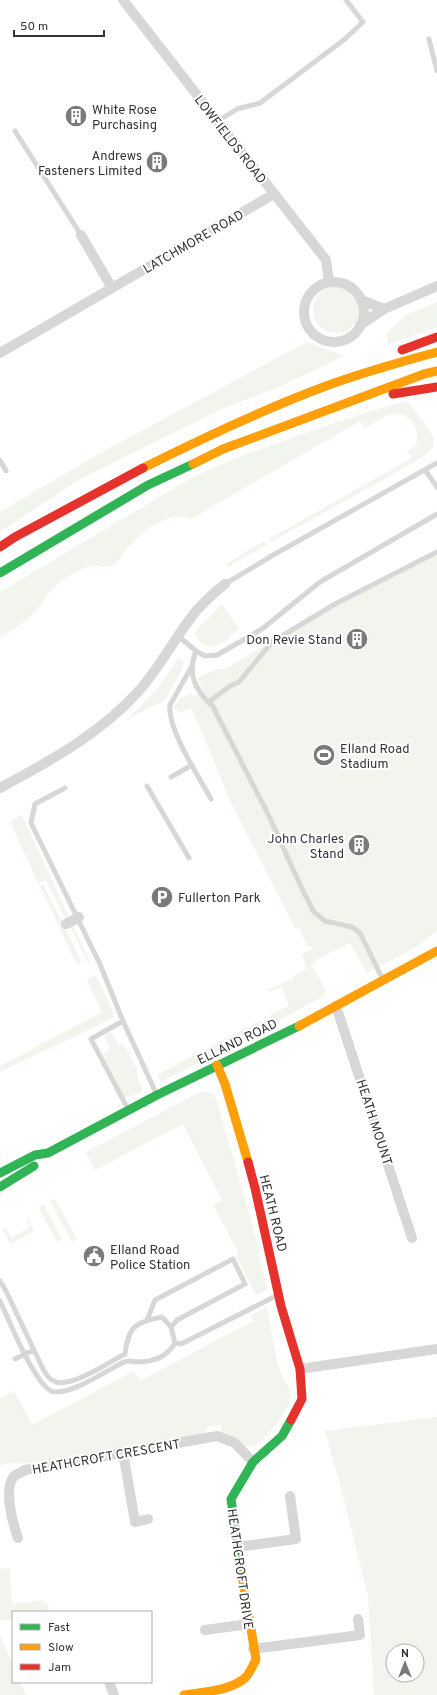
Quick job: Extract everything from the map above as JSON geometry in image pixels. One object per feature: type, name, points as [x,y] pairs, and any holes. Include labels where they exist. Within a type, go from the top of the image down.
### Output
[{"type":"main road","points":[[348,378],[404,349],[437,337]]},
{"type":"main road","points":[[0,547],[87,497],[165,458],[270,409],[348,378],[437,352]]},
{"type":"main road","points":[[0,573],[148,485],[223,449],[424,374],[437,371]]},
{"type":"main road","points":[[354,400],[437,387]]},
{"type":"main road","name":"ELLAND ROAD","points":[[0,1173],[35,1155],[48,1153],[157,1095],[336,1006],[437,951]]},
{"type":"main road","name":"HEATH ROAD","points":[[217,1066],[227,1093],[255,1188],[281,1306],[300,1369]]},
{"type":"main road","name":"ELLAND ROAD","points":[[0,1188],[41,1162],[48,1153]]},
{"type":"main road","name":"HEATHCROFT DRIVE","points":[[184,1695],[234,1685],[244,1679],[251,1670],[256,1659],[249,1624],[231,1499],[253,1462],[282,1436],[302,1399],[300,1369]]},
{"type":"street","name":"LOWFIELDS ROAD","points":[[123,0],[326,260],[328,282]]},
{"type":"street","name":"LATCHMORE ROAD","points":[[0,352],[274,194]]},
{"type":"street","points":[[81,236],[112,288]]},
{"type":"street","points":[[360,325],[364,308],[356,291],[348,285],[338,282],[328,282],[315,288],[305,303],[305,320],[315,335],[331,341],[340,341],[348,338],[360,325],[384,309],[437,286]]},
{"type":"street","points":[[361,300],[384,309]]},
{"type":"street","points":[[0,788],[69,750],[90,736],[109,720],[138,692],[158,667],[197,610],[225,584]]},
{"type":"street","points":[[66,924],[79,917]]},
{"type":"street","name":"HEATH MOUNT","points":[[336,1006],[412,1238]]},
{"type":"street","points":[[300,1369],[437,1349]]},
{"type":"street","name":"HEATHCROFT CRESCENT","points":[[18,1538],[10,1508],[9,1486],[14,1477],[25,1470],[217,1436],[235,1443],[253,1462]]},
{"type":"street","points":[[123,1452],[135,1522],[148,1520]]},
{"type":"street","points":[[237,1547],[296,1539],[290,1496]]},
{"type":"street","points":[[254,1649],[360,1635],[358,1619]]},
{"type":"street","points":[[205,1630],[249,1624]]},
{"type":"street","points":[[109,1683],[114,1695]]},
{"type":"lane","points":[[218,121],[237,109],[260,103],[346,39],[363,22],[346,0]]},
{"type":"lane","points":[[429,39],[437,71]]},
{"type":"lane","points":[[15,131],[81,236]]},
{"type":"lane","points":[[0,460],[6,471]]},
{"type":"lane","points":[[225,584],[275,554],[437,463]]},
{"type":"lane","points":[[425,470],[437,487]]},
{"type":"lane","points":[[178,636],[196,652],[205,656],[217,655],[262,629],[320,582],[437,514]]},
{"type":"lane","points":[[384,980],[360,933],[352,927],[325,921],[314,912],[268,814],[210,701],[230,686],[239,682],[272,642],[335,604],[437,552]]},
{"type":"lane","points":[[196,652],[192,666],[170,705],[169,713],[173,730],[211,799]]},
{"type":"lane","points":[[192,666],[194,682],[200,693],[212,706]]},
{"type":"lane","points":[[171,777],[192,765]]},
{"type":"lane","points":[[147,786],[189,858]]},
{"type":"lane","points":[[65,788],[35,804],[31,824],[79,917],[123,1021],[157,1095]]},
{"type":"lane","points":[[123,1021],[91,1039],[129,1110]]},
{"type":"lane","points":[[147,1320],[155,1300],[233,1259],[245,1284],[177,1320],[171,1327]]},
{"type":"lane","points":[[0,1281],[48,1378],[55,1382],[66,1383],[125,1354],[129,1334],[132,1329],[147,1320],[162,1317],[171,1327],[175,1344],[170,1351],[160,1359],[145,1362],[127,1361],[72,1389],[54,1392],[44,1386],[35,1374],[0,1301]]},
{"type":"lane","points":[[175,1344],[181,1344],[279,1294]]},
{"type":"lane","points":[[15,1359],[34,1350]]},
{"type":"shaded area","points":[[331,287],[341,287],[349,291],[355,297],[359,305],[359,315],[355,323],[349,329],[341,333],[331,333],[323,329],[317,323],[313,315],[313,305],[317,297],[323,291]]},
{"type":"shaded area","points":[[437,302],[437,327],[388,344],[387,333],[406,315]]},
{"type":"shaded area","points":[[307,342],[344,356],[281,386],[217,411],[80,479],[0,532],[0,512],[95,456]]},
{"type":"shaded area","points":[[408,401],[433,436],[434,446],[425,455],[395,473],[271,542],[269,539],[412,458],[407,451],[416,445],[417,433],[412,422],[406,417],[401,414],[389,415],[365,428],[360,421],[191,519],[174,517],[156,523],[141,534],[113,565],[107,567],[89,566],[60,582],[54,587],[30,617],[16,628],[0,637],[0,592],[176,487],[217,466],[260,449],[348,418]]},
{"type":"shaded area","points":[[264,541],[266,545],[228,567],[226,564]]},
{"type":"shaded area","name":"Elland Road Stadium","points":[[437,549],[437,931],[414,948],[367,973],[350,943],[317,959],[317,961],[311,965],[324,987],[324,996],[260,1031],[270,1018],[271,1014],[289,1006],[282,987],[270,991],[267,990],[294,978],[294,976],[307,969],[302,954],[312,949],[310,946],[307,947],[299,927],[295,928],[230,800],[192,709],[189,708],[180,713],[174,707],[181,697],[191,694],[195,696],[203,691],[197,678],[217,669],[226,669],[248,655]]},
{"type":"shaded area","points":[[222,604],[239,629],[229,635],[230,638],[224,641],[214,645],[205,646],[198,639],[195,632]]},
{"type":"shaded area","points":[[179,658],[183,661],[183,668],[165,700],[128,719],[157,689]]},
{"type":"shaded area","points":[[22,815],[69,917],[65,919],[46,880],[38,883],[10,821]]},
{"type":"shaded area","points":[[43,885],[81,962],[77,965],[40,886]]},
{"type":"shaded area","points":[[73,925],[90,962],[88,963],[70,926]]},
{"type":"shaded area","points":[[96,975],[115,1017],[0,1072],[0,1066],[102,1012],[87,980]]},
{"type":"shaded area","points":[[261,1020],[262,1022],[251,1032],[253,1035],[161,1082],[157,1075]]},
{"type":"shaded area","points":[[111,1032],[119,1045],[123,1044],[130,1055],[136,1067],[139,1083],[143,1089],[141,1092],[128,1097],[124,1096],[103,1054],[111,1049],[104,1036]]},
{"type":"shaded area","points":[[207,1091],[216,1099],[256,1238],[267,1290],[256,1295],[236,1256],[239,1253],[213,1205],[222,1200],[183,1124],[95,1170],[86,1152],[200,1092]]},
{"type":"shaded area","points":[[55,1199],[77,1239],[72,1242],[50,1201]]},
{"type":"shaded area","points":[[44,1205],[62,1239],[57,1242],[39,1208]]},
{"type":"shaded area","points":[[28,1218],[34,1231],[10,1244],[3,1230],[6,1228],[11,1238],[30,1227],[26,1219]]},
{"type":"shaded area","points":[[267,1307],[280,1371],[291,1396],[287,1408],[270,1432],[264,1439],[253,1446],[245,1446],[237,1443],[222,1434],[220,1425],[206,1427],[207,1436],[80,1457],[0,1465],[0,1399],[14,1391],[32,1425],[134,1371],[140,1381],[253,1321],[251,1315]]},
{"type":"shaded area","points":[[437,1417],[437,1695],[374,1695],[368,1596],[325,1431]]},
{"type":"shaded area","points":[[10,1568],[12,1604],[43,1600],[49,1606],[46,1611],[12,1611],[12,1619],[0,1621],[0,1569]]},
{"type":"shaded area","points":[[0,1636],[12,1663],[12,1683],[20,1683],[26,1695],[0,1695]]},
{"type":"traffic: fast","points":[[0,573],[148,485],[193,464]]},
{"type":"traffic: fast","points":[[0,1173],[35,1155],[48,1153],[157,1095],[299,1026]]},
{"type":"traffic: fast","points":[[0,1187],[34,1166]]},
{"type":"traffic: fast","points":[[242,1575],[231,1499],[253,1462],[282,1436],[291,1420]]},
{"type":"traffic: slow","points":[[143,468],[234,424],[280,404],[340,381],[395,363],[437,352]]},
{"type":"traffic: slow","points":[[193,464],[223,449],[424,374],[437,371]]},
{"type":"traffic: slow","points":[[299,1026],[437,951]]},
{"type":"traffic: slow","points":[[217,1065],[225,1084],[248,1162]]},
{"type":"traffic: slow","points":[[184,1695],[232,1686],[245,1678],[253,1667],[256,1659],[242,1575]]},
{"type":"traffic: jam","points":[[402,350],[437,337]]},
{"type":"traffic: jam","points":[[393,394],[437,387]]},
{"type":"traffic: jam","points":[[0,547],[15,537],[143,468]]},
{"type":"traffic: jam","points":[[248,1162],[281,1306],[300,1369],[302,1399],[291,1420]]},
{"type":"place","name":"White Rose Purchasing","points":[[76,116]]},
{"type":"place","name":"Andrews Fasteners Limited","points":[[157,162]]},
{"type":"place","name":"Don Revie Stand","points":[[357,639]]},
{"type":"place","name":"Elland Road Stadium","points":[[324,755]]},
{"type":"place","name":"John Charles Stand","points":[[359,845]]},
{"type":"place","name":"Fullerton Park","points":[[162,897]]},
{"type":"place","name":"Elland Road Police Station","points":[[94,1256]]}]
